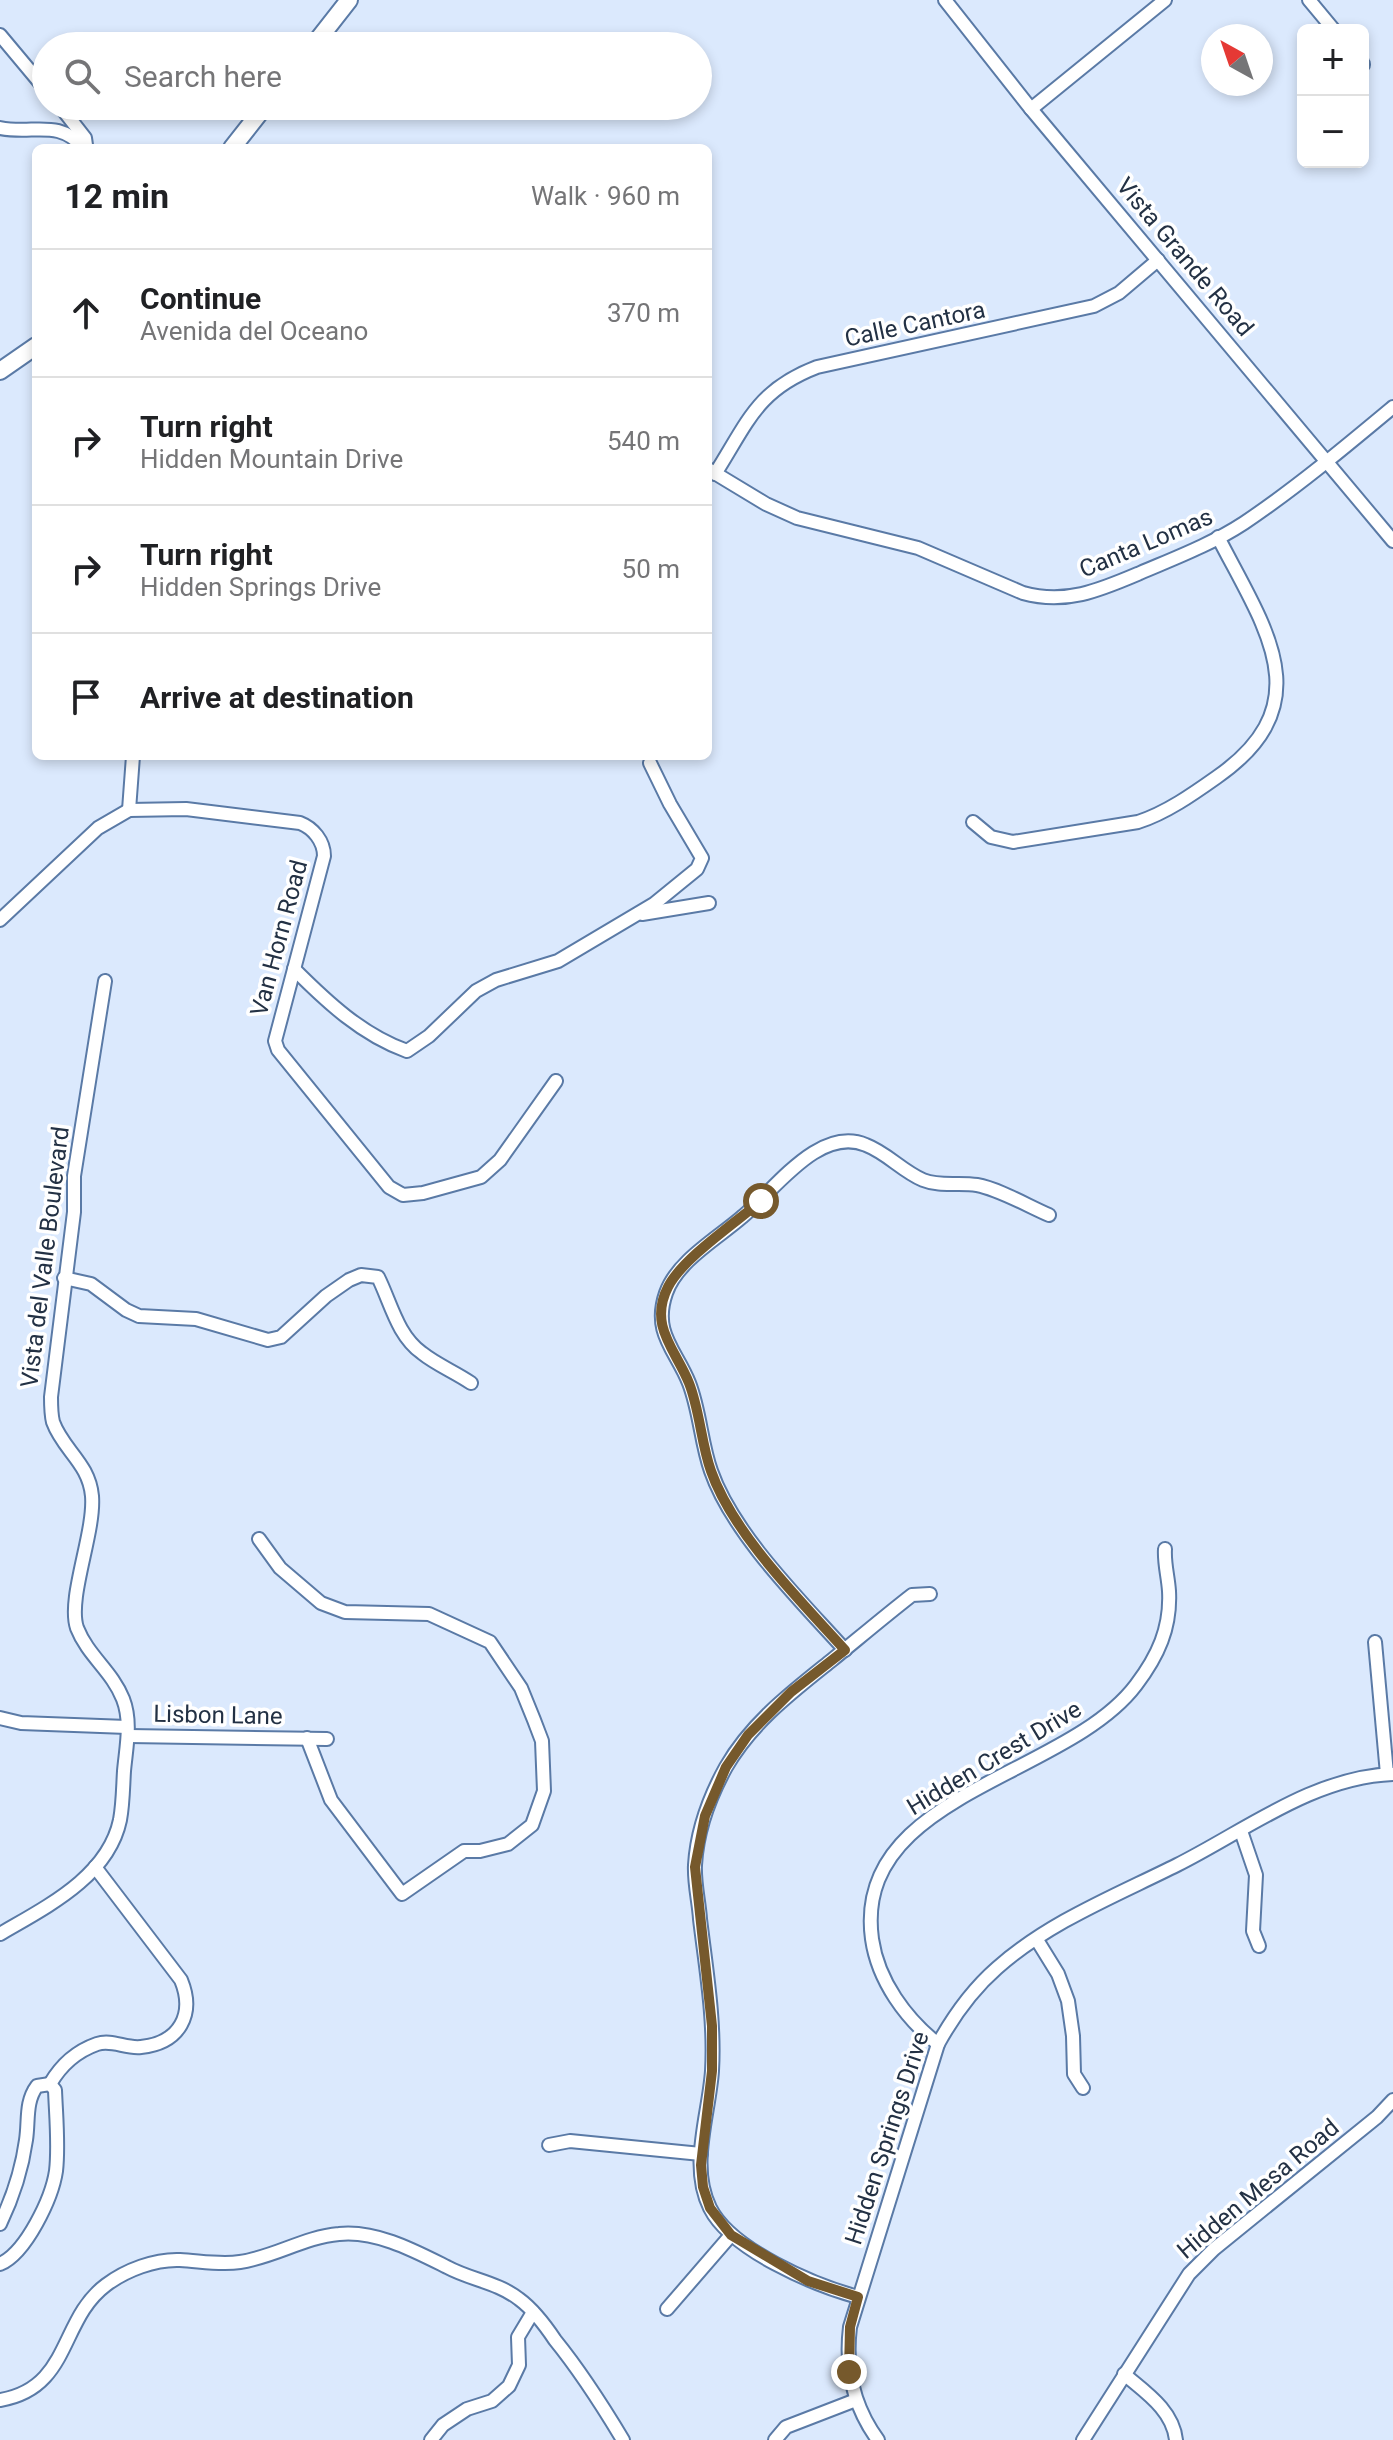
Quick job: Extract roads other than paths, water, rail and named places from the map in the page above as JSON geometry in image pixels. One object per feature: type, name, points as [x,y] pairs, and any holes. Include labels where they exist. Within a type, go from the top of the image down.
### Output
[{"type":"main road","points":[[324,32],[349,0]]},
{"type":"main road","points":[[235,144],[254,120]]},
{"type":"main road","points":[[0,371],[32,349]]},
{"type":"street","name":"Vista Grande Road","points":[[945,0],[1031,109],[1393,541]]},
{"type":"street","points":[[1031,109],[1165,0]]},
{"type":"street","points":[[1309,0],[1329,24]]},
{"type":"street","points":[[0,35],[32,73]]},
{"type":"street","points":[[71,120],[85,138],[85,144]]},
{"type":"street","points":[[0,128],[17,131],[45,128],[76,138],[81,144]]},
{"type":"street","name":"Calle Cantora","points":[[712,470],[762,400],[791,377],[817,367],[1094,306],[1119,293],[1158,260]]},
{"type":"street","name":"Canta Lomas","points":[[712,472],[766,504],[797,518],[918,548],[1014,590],[1041,597],[1067,598],[1092,593],[1243,523],[1328,461],[1393,407]]},
{"type":"street","points":[[973,822],[991,837],[1013,842],[1138,822],[1154,817],[1207,784],[1250,750],[1269,719],[1276,696],[1277,671],[1261,621],[1218,537]]},
{"type":"street","points":[[0,920],[98,828],[129,810],[133,760]]},
{"type":"street","points":[[294,969],[328,1003],[384,1043],[407,1051],[429,1036],[476,991],[496,980],[558,961],[654,904],[697,869],[702,858],[650,763]]},
{"type":"street","name":"Van Horn Road","points":[[129,810],[186,809],[308,826],[319,838],[324,856],[275,1035],[278,1050],[389,1187],[403,1195],[423,1193],[481,1177],[500,1160],[556,1081]]},
{"type":"street","points":[[635,915],[709,903]]},
{"type":"street","name":"Vista del Valle Boulevard","points":[[0,1934],[85,1878],[112,1843],[119,1821],[128,1731],[124,1703],[113,1676],[89,1651],[76,1626],[75,1607],[92,1515],[92,1493],[84,1467],[53,1422],[51,1410],[74,1212],[74,1176],[105,981]]},
{"type":"street","points":[[845,1650],[770,1565],[723,1499],[711,1471],[689,1382],[664,1336],[662,1308],[667,1288],[690,1261],[761,1201],[804,1157],[829,1144],[864,1144],[924,1181],[977,1185],[1049,1215]]},
{"type":"street","points":[[64,1278],[91,1284],[139,1316],[196,1319],[268,1340],[281,1337],[326,1296],[349,1280],[361,1275],[378,1277],[400,1329],[410,1342],[422,1353],[471,1383]]},
{"type":"street","name":"Lisbon Lane","points":[[259,1539],[280,1568],[321,1603],[345,1612],[429,1614],[490,1642],[521,1688],[542,1741],[544,1791],[532,1825],[521,1836],[508,1844],[480,1851],[464,1851],[402,1894],[331,1800],[307,1738]]},
{"type":"street","name":"Hidden Crest Drive","points":[[938,2044],[920,2030],[905,2011],[875,1954],[871,1930],[873,1904],[884,1867],[898,1845],[926,1819],[1081,1734],[1113,1710],[1132,1690],[1152,1662],[1166,1632],[1169,1594],[1165,1549]]},
{"type":"street","points":[[858,2297],[808,2281],[731,2235],[716,2218],[706,2197],[701,2176],[701,2154],[712,2071],[712,2026],[695,1867],[705,1816],[726,1767],[748,1735],[791,1692],[912,1595],[930,1594]]},
{"type":"street","points":[[1375,1642],[1390,1774]]},
{"type":"street","name":"Lisbon Lane","points":[[0,1718],[21,1723],[128,1731],[327,1739]]},
{"type":"street","name":"Hidden Springs Drive","points":[[878,2440],[856,2400],[849,2372],[848,2342],[858,2297],[938,2044],[963,2005],[984,1980],[1010,1957],[1092,1905],[1176,1866],[1324,1788],[1358,1778],[1390,1774]]},
{"type":"street","points":[[1241,1831],[1256,1875],[1253,1931],[1259,1946]]},
{"type":"street","points":[[0,2224],[18,2179],[26,2140],[29,2096],[37,2086],[50,2084],[59,2070],[78,2053],[107,2042],[138,2048],[157,2044],[177,2031],[187,2012],[186,1993],[181,1980],[95,1867]]},
{"type":"street","points":[[1037,1940],[1058,1974],[1068,2001],[1074,2074],[1083,2088]]},
{"type":"street","points":[[0,2264],[24,2243],[47,2200],[56,2171],[55,2090],[50,2084]]},
{"type":"street","name":"Hidden Mesa Road","points":[[1083,2440],[1176,2294],[1199,2264],[1377,2117],[1393,2100]]},
{"type":"street","points":[[549,2145],[570,2141],[701,2154]]},
{"type":"street","points":[[0,2400],[22,2395],[45,2378],[57,2363],[79,2316],[103,2286],[127,2272],[176,2260],[240,2263],[271,2255],[312,2238],[339,2233],[357,2234],[398,2244],[448,2268],[490,2282],[519,2299],[533,2312],[596,2394],[623,2440]]},
{"type":"street","points":[[667,2309],[731,2235]]},
{"type":"street","points":[[431,2440],[443,2425],[467,2409],[492,2401],[509,2386],[519,2365],[518,2337],[533,2312]]},
{"type":"street","points":[[1124,2374],[1161,2405],[1175,2431],[1176,2440]]},
{"type":"street","points":[[775,2440],[786,2427],[856,2400]]}]
